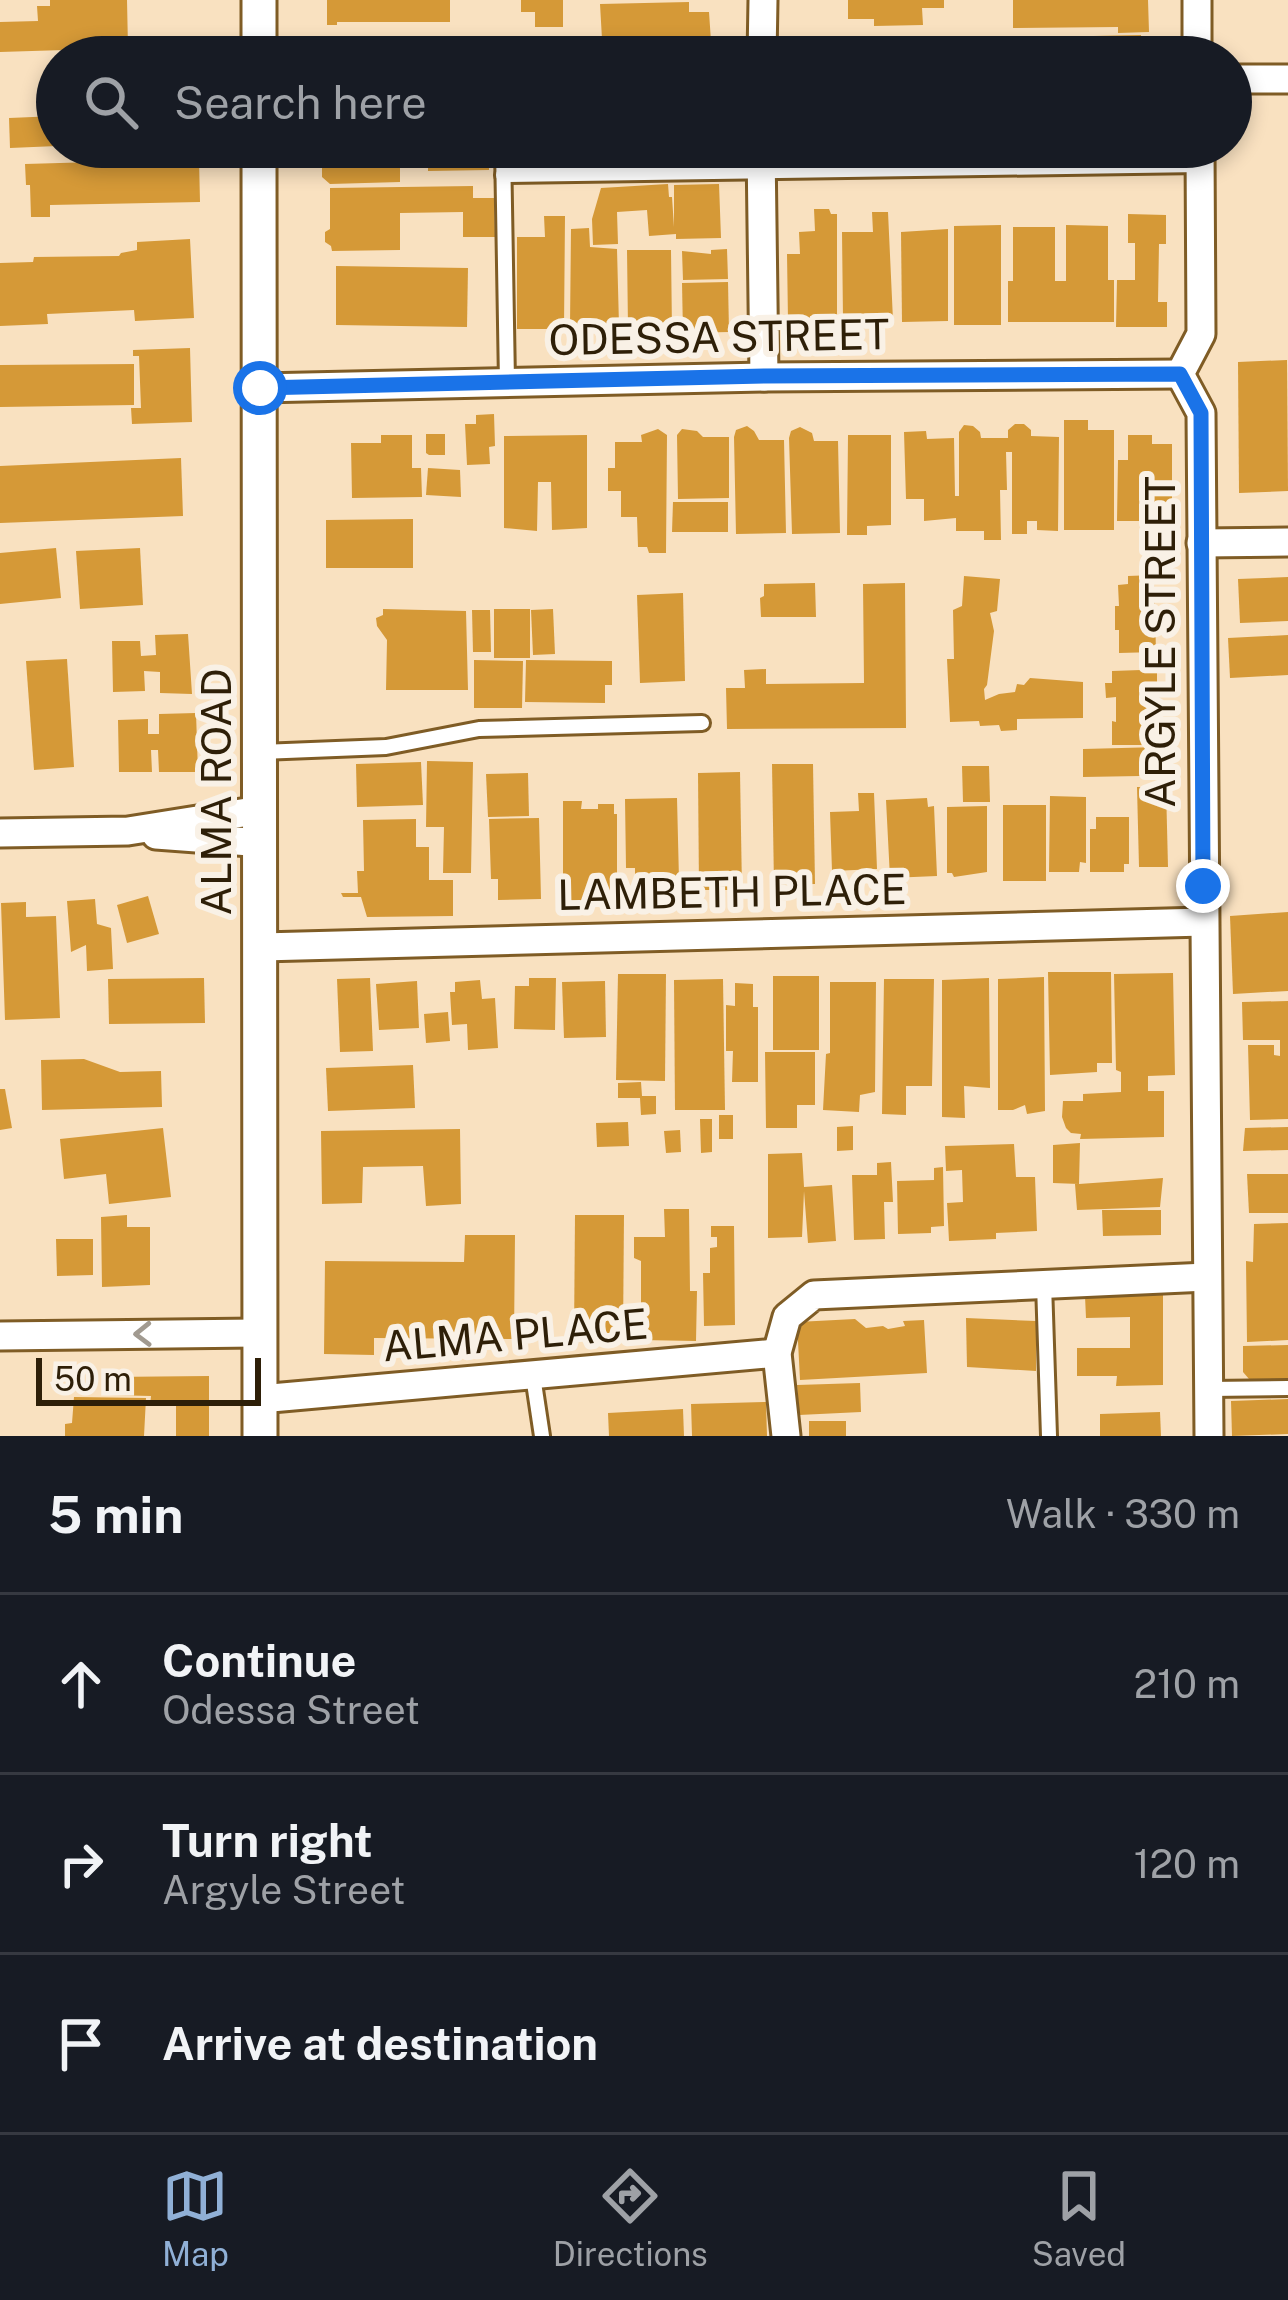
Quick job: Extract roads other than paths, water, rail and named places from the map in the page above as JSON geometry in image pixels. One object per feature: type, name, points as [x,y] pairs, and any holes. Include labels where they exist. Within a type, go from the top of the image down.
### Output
[{"type":"street","points":[[259,0],[259,36]]},
{"type":"street","points":[[762,36],[763,0]]},
{"type":"street","points":[[1197,0],[1197,36]]},
{"type":"street","points":[[1252,79],[1288,79]]},
{"type":"street","name":"ALMA ROAD","points":[[260,168],[260,1436]]},
{"type":"street","points":[[761,168],[764,376]]},
{"type":"street","points":[[1180,374],[1201,334],[1201,168]]},
{"type":"street","name":"ODESSA STREET","points":[[260,388],[764,376],[1180,374]]},
{"type":"street","name":"ARGYLE STREET","points":[[1180,374],[1201,413],[1208,1436]]},
{"type":"street","points":[[1202,543],[1288,542]]},
{"type":"street","points":[[0,832],[128,831],[176,838],[261,827]]},
{"type":"street","name":"LAMBETH PLACE","points":[[262,946],[1204,922]]},
{"type":"street","points":[[787,1436],[777,1353],[788,1317],[814,1295],[1207,1277]]},
{"type":"street","points":[[0,1336],[260,1333]]},
{"type":"street","name":"ALMA PLACE","points":[[260,1399],[777,1353]]},
{"type":"lane","points":[[503,168],[507,382]]},
{"type":"lane","points":[[503,175],[616,168]]},
{"type":"lane","points":[[261,752],[386,747],[479,729],[702,723]]},
{"type":"lane","points":[[1044,1284],[1049,1436]]},
{"type":"lane","points":[[533,1376],[542,1436]]},
{"type":"lane","points":[[1208,1389],[1288,1388]]}]
